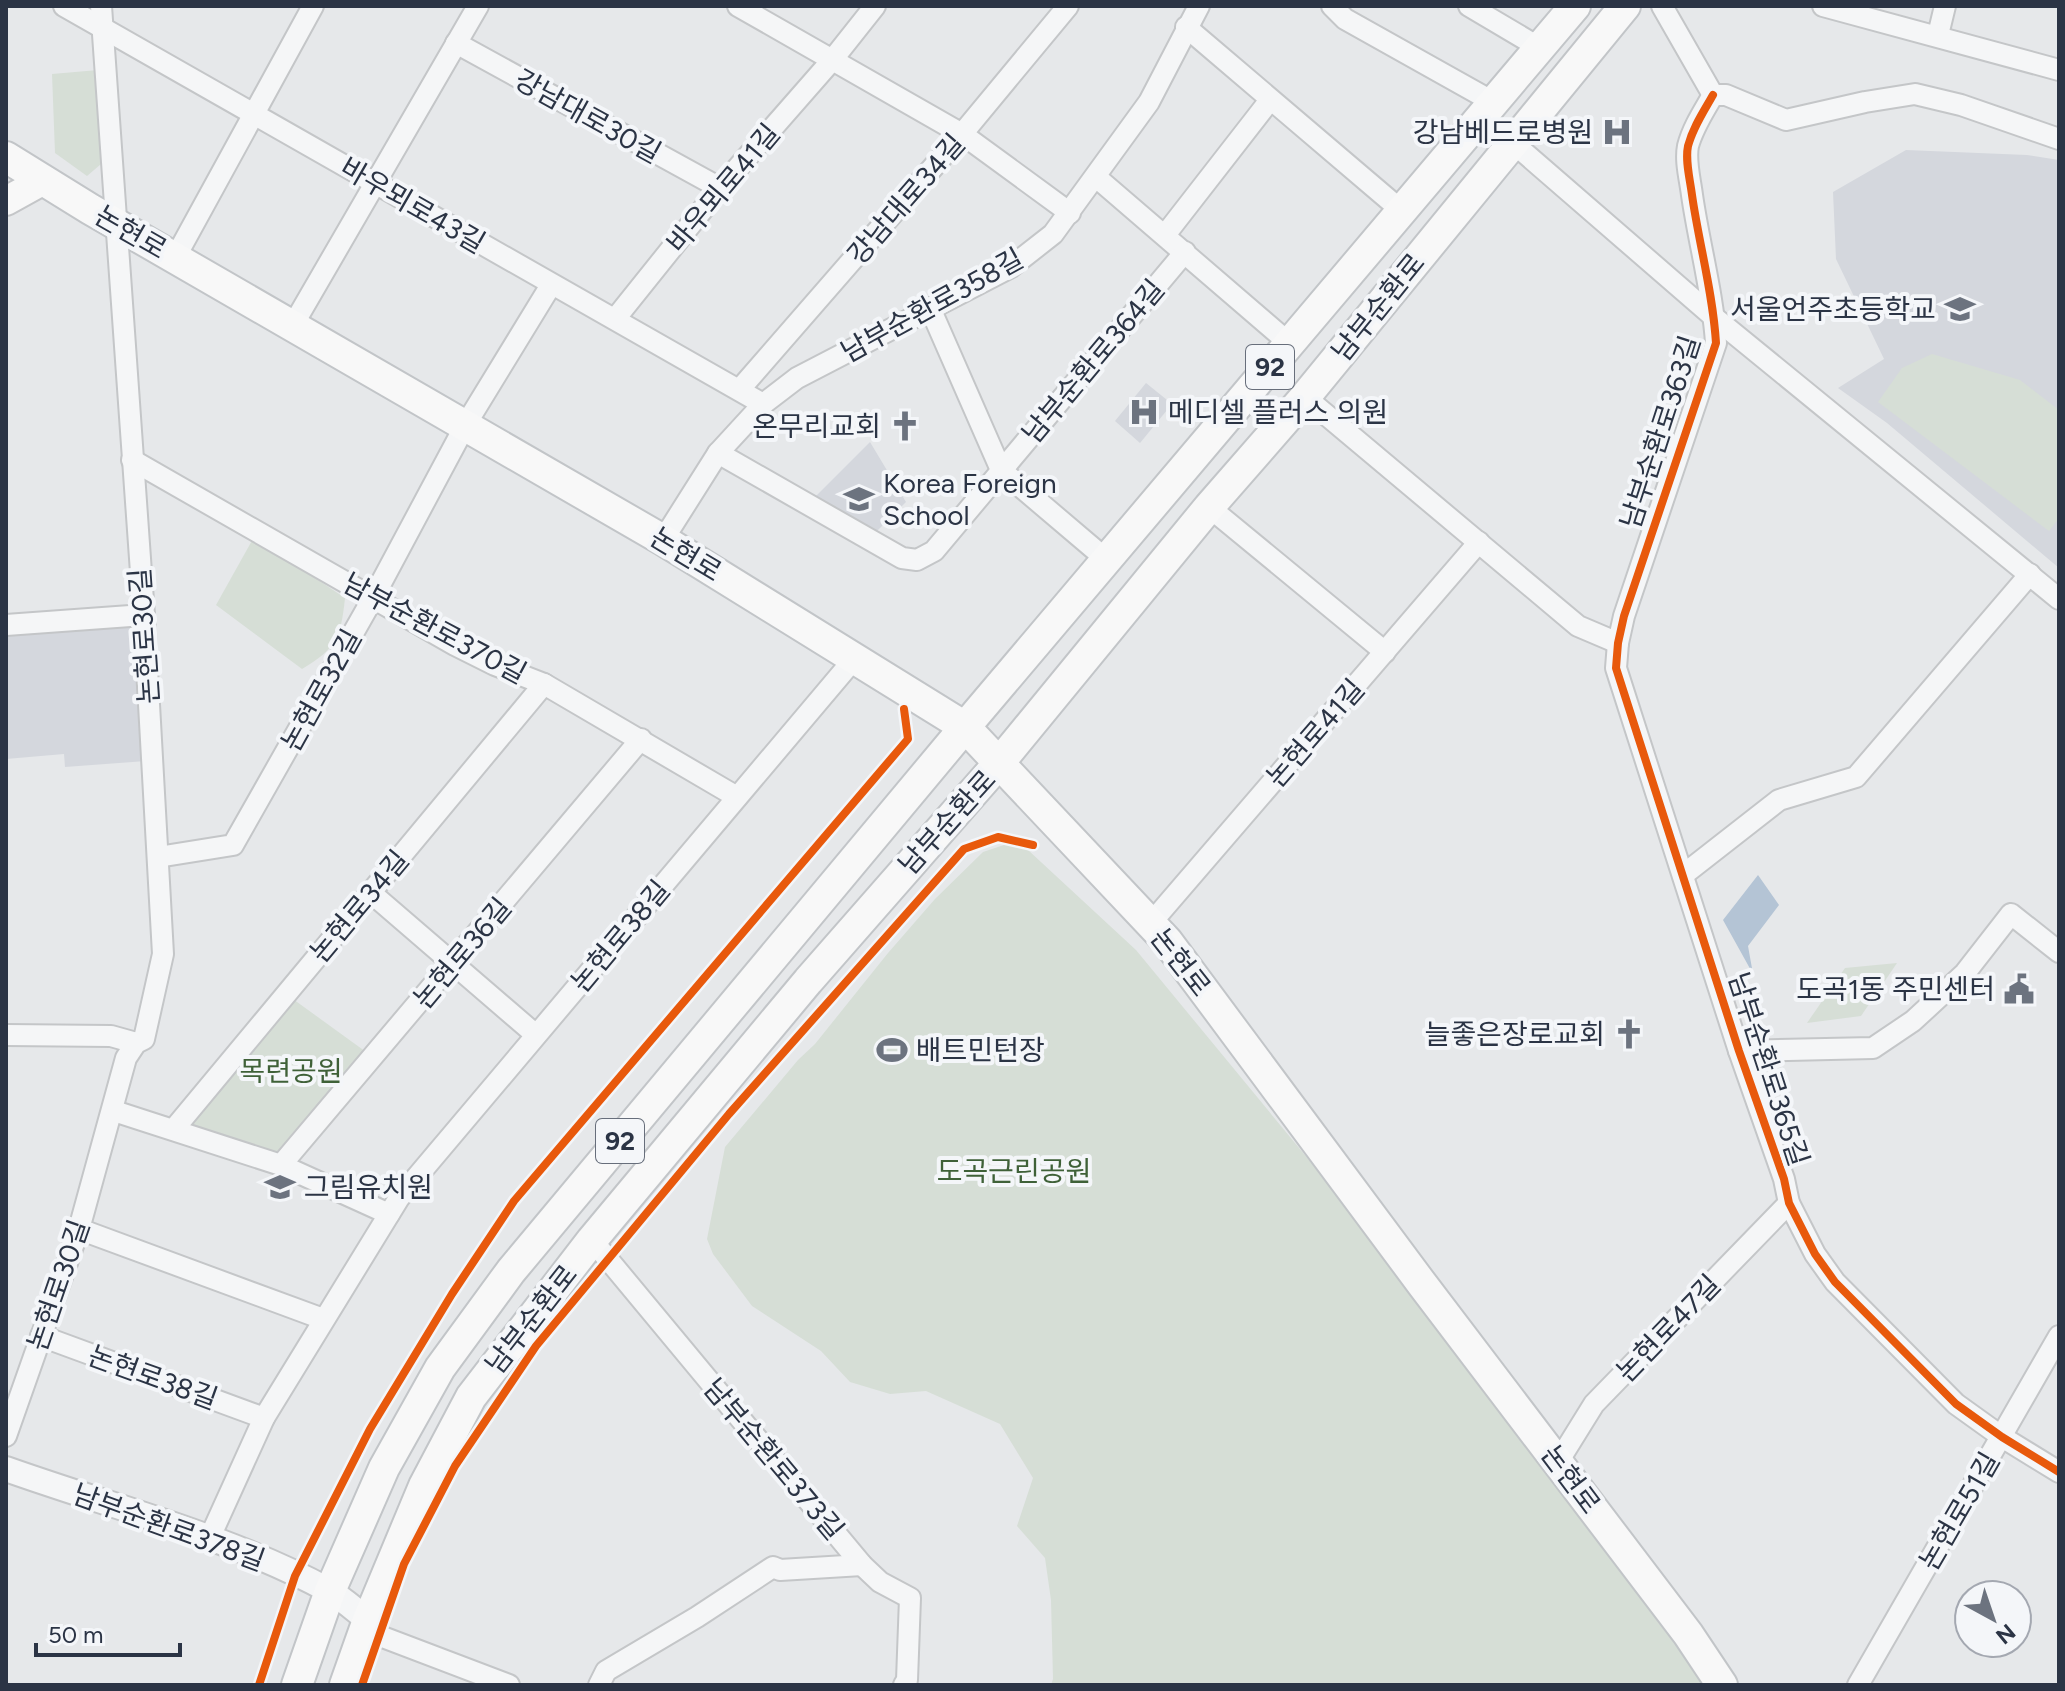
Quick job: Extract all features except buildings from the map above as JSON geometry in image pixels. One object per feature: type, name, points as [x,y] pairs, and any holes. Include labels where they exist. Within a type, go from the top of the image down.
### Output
[{"type":"main road","name":"남부순환로","points":[[297,1685],[330,1591],[384,1468],[440,1368],[511,1271],[965,727],[1575,6]]},
{"type":"main road","name":"남부순환로","points":[[345,1685],[368,1620],[424,1486],[471,1397],[592,1240],[808,981],[999,763],[1209,507],[1305,397],[1625,6]]},
{"type":"main road","name":"논현로","points":[[6,157],[663,540],[965,727],[1167,941],[1688,1634],[1722,1685]]},
{"type":"main road","points":[[6,201],[44,180]]},
{"type":"main road","points":[[384,1468],[424,1486]]},
{"type":"street","name":"바우뫼로43길","points":[[64,6],[763,404]]},
{"type":"street","name":"논현로30길","points":[[6,1436],[79,1229],[101,1145],[114,1111],[126,1058],[136,1043],[144,1039],[163,954],[144,615],[101,6]]},
{"type":"street","points":[[175,258],[313,6]]},
{"type":"street","points":[[293,325],[478,6]]},
{"type":"street","points":[[738,6],[962,134],[1070,213]]},
{"type":"street","name":"바우뫼로41길","points":[[615,319],[720,188],[875,6]]},
{"type":"street","name":"강남대로34길","points":[[740,389],[962,134],[1068,6]]},
{"type":"street","name":"남부순환로358길","points":[[663,540],[718,453],[763,404],[797,378],[1011,267],[1053,234],[1149,102],[1199,6]]},
{"type":"street","points":[[1332,6],[1345,19],[1495,103]]},
{"type":"street","points":[[1469,6],[1540,48]]},
{"type":"street","points":[[1662,6],[1713,95],[1726,95],[1786,120],[1915,94],[1961,105],[2059,139]]},
{"type":"street","points":[[1823,6],[2059,70]]},
{"type":"street","points":[[1938,35],[1945,6]]},
{"type":"street","name":"남부순환로","points":[[1186,27],[1402,211]]},
{"type":"street","name":"강남대로30길","points":[[456,43],[720,188]]},
{"type":"street","name":"남부순환로363길","points":[[1618,643],[1624,616],[1716,343],[1715,318],[1697,232],[1688,162],[1688,147],[1696,124],[1713,95]]},
{"type":"street","points":[[1165,235],[1270,100]]},
{"type":"street","name":"남부순환로363길","points":[[1512,142],[1715,318],[2059,599]]},
{"type":"street","name":"남부순환로","points":[[1096,177],[1289,343]]},
{"type":"street","name":"남부순환로364길","points":[[718,453],[902,558],[917,560],[934,551],[1185,252]]},
{"type":"street","points":[[466,424],[551,285]]},
{"type":"street","name":"남부순환로364길","points":[[930,308],[1001,470],[1107,560]]},
{"type":"street","points":[[1305,397],[1578,626],[1618,643]]},
{"type":"street","name":"논현로32길","points":[[158,857],[233,845],[373,598],[466,424]]},
{"type":"street","name":"남부순환로370길","points":[[132,460],[495,665],[544,684],[737,797]]},
{"type":"street","points":[[1209,507],[1385,652]]},
{"type":"street","name":"논현로41길","points":[[1151,923],[1479,542]]},
{"type":"street","points":[[1683,875],[1779,800],[1856,777],[2030,574]]},
{"type":"street","points":[[6,625],[144,615]]},
{"type":"street","name":"남부순환로365길","points":[[1618,643],[1616,668],[1739,1051],[1784,1179],[1789,1203],[1815,1254],[1835,1282],[1956,1404],[2059,1472]]},
{"type":"street","name":"논현로38길","points":[[210,1537],[264,1418],[399,1198],[854,659]]},
{"type":"street","name":"논현로34길","points":[[174,1129],[544,684]]},
{"type":"street","name":"논현로36길","points":[[281,1165],[641,739]]},
{"type":"street","points":[[370,892],[536,1035]]},
{"type":"street","points":[[1739,1051],[1873,1048],[1913,1021],[1965,973],[2011,914],[2059,952]]},
{"type":"street","points":[[6,1035],[111,1036],[136,1043]]},
{"type":"street","points":[[114,1111],[281,1165],[389,1214]]},
{"type":"street","name":"논현로47길","points":[[1558,1462],[1594,1404],[1789,1203]]},
{"type":"street","points":[[79,1229],[323,1319]]},
{"type":"street","name":"남부순환로373길","points":[[592,1240],[862,1565],[880,1582],[910,1598],[907,1680],[904,1685]]},
{"type":"street","name":"논현로38길","points":[[41,1336],[264,1418]]},
{"type":"street","name":"논현로51길","points":[[1858,1685],[2059,1336]]},
{"type":"street","name":"남부순환로378길","points":[[6,1469],[210,1537],[330,1591],[368,1620]]},
{"type":"street","points":[[599,1685],[606,1671],[773,1567],[780,1570],[862,1565]]},
{"type":"street","points":[[368,1620],[380,1636],[509,1685]]},
{"type":"shaded area","name":"서울언주초등학교","points":[[1906,150],[2027,155],[2059,160],[2059,568],[1887,423],[1838,388],[1884,359],[1836,259],[1833,192]]},
{"type":"shaded area","name":"메디셀 플러스 의원","points":[[1146,383],[1172,404],[1140,443],[1115,421]]},
{"type":"shaded area","points":[[870,442],[906,502],[877,531],[816,496]]},
{"type":"shaded area","points":[[135,622],[146,761],[65,767],[64,754],[6,759],[6,632]]},
{"type":"green space","points":[[98,70],[101,164],[87,176],[55,153],[52,74]]},
{"type":"green space","points":[[1932,354],[2020,380],[2059,410],[2059,518],[2049,531],[1878,402],[1902,368]]},
{"type":"green space","points":[[254,537],[345,598],[335,641],[302,669],[216,605]]},
{"type":"green space","name":"도곡근린공원","points":[[1010,843],[1028,850],[1136,950],[1356,1217],[1581,1512],[1704,1685],[1051,1685],[1051,1600],[1045,1558],[1017,1526],[1033,1478],[1000,1424],[926,1391],[890,1394],[850,1382],[821,1351],[752,1306],[713,1254],[707,1239],[725,1147],[935,899],[983,852]]},
{"type":"green space","points":[[1897,963],[1861,1016],[1807,1023],[1845,968]]},
{"type":"green space","name":"목련공원","points":[[286,994],[373,1057],[281,1165],[174,1129]]},
{"type":"water","points":[[1758,875],[1779,905],[1748,946],[1753,974],[1723,920]]},
{"type":"cycle path","points":[[1713,95],[1693,132],[1687,158],[1716,343],[1624,616],[1616,668],[1739,1051],[1784,1179],[1789,1203],[1815,1254],[1835,1282],[1956,1404],[2059,1472]]},
{"type":"cycle path","points":[[259,1685],[295,1576],[370,1429],[452,1294],[514,1201],[908,739],[904,709]]},
{"type":"cycle path","points":[[362,1685],[404,1564],[455,1466],[536,1346],[729,1114],[964,849],[998,837],[1033,845]]},
{"type":"place","name":"강남베드로병원","points":[[1617,132]]},
{"type":"place","name":"서울언주초등학교","points":[[1960,309]]},
{"type":"place","name":"메디셀 플러스 의원","points":[[1144,412]]},
{"type":"place","name":"온무리교회","points":[[905,426]]},
{"type":"place","name":"Korea Foreign School","points":[[859,499]]},
{"type":"place","name":"도곡1동 주민센터","points":[[2019,989]]},
{"type":"place","name":"늘좋은장로교회","points":[[1629,1034]]},
{"type":"place","name":"배트민턴장","points":[[892,1050]]},
{"type":"place","name":"그림유치원","points":[[280,1187]]}]
